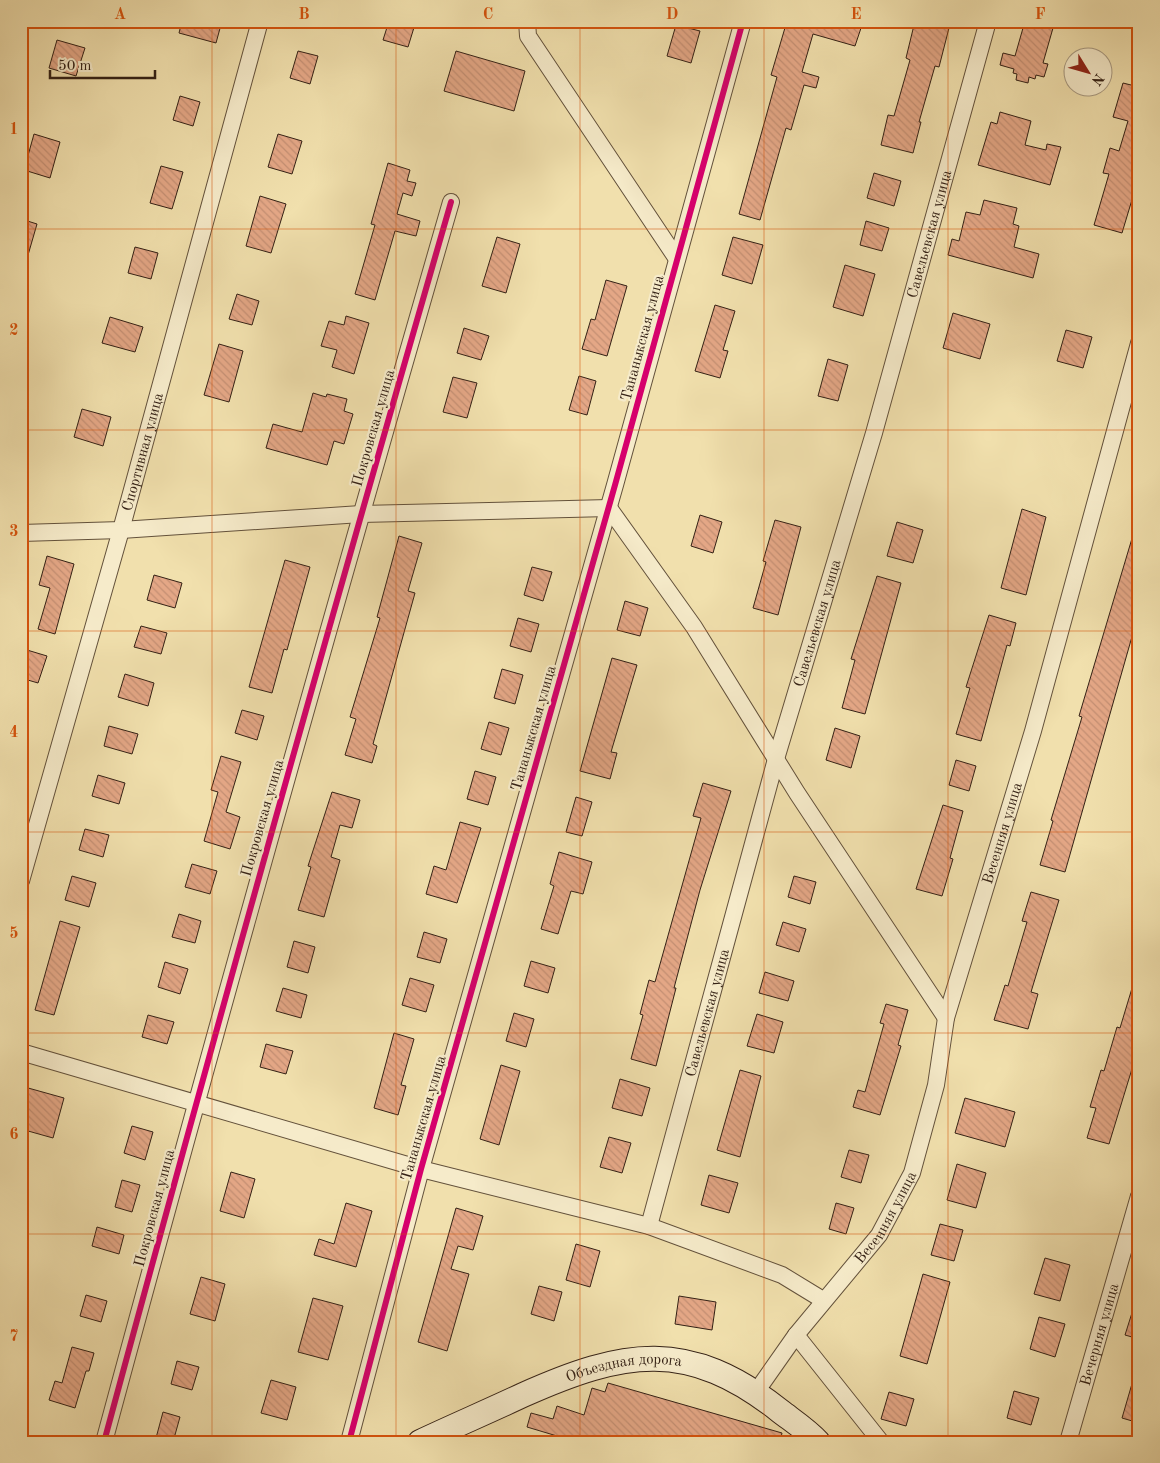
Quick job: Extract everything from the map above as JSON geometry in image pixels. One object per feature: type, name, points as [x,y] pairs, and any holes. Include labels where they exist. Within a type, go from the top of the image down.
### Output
[{"type":"main road","name":"Объездная дорога","points":[[420,1442],[543,1386],[589,1368],[620,1361],[672,1360],[692,1363],[714,1370],[756,1392],[818,1442]]},
{"type":"street","name":"Спортивная улица","points":[[21,881],[121,530],[260,21]]},
{"type":"street","points":[[527,21],[528,36],[677,259]]},
{"type":"street","name":"Тананыкская улица","points":[[349,1442],[421,1169],[609,508],[743,21]]},
{"type":"street","name":"Савельевская улица","points":[[649,1226],[776,759],[874,433],[988,21]]},
{"type":"street","name":"Покровская улица","points":[[104,1442],[196,1101],[451,202]]},
{"type":"street","name":"Весенняя улица","points":[[756,1392],[823,1300],[879,1236],[912,1173],[936,1085],[946,1018],[1033,731],[1139,343]]},
{"type":"street","points":[[21,533],[121,530],[361,514],[609,508],[694,627],[776,759],[946,1018]]},
{"type":"street","points":[[21,1052],[196,1101],[421,1169],[649,1226],[782,1275],[823,1300]]},
{"type":"street","name":"Вечерняя улица","points":[[1068,1442],[1139,1196]]},
{"type":"street","points":[[796,1335],[881,1442]]},
{"type":"building","points":[[182,21],[222,21],[216,43],[179,33]]},
{"type":"building","points":[[389,21],[416,21],[408,47],[383,40]]},
{"type":"building","points":[[787,21],[837,21],[861,28],[855,46],[813,34],[802,72],[819,77],[816,88],[804,85],[791,130],[786,128],[760,220],[739,214],[777,77],[771,75]]},
{"type":"building","points":[[915,21],[949,28],[939,67],[935,66],[919,122],[921,122],[913,153],[881,145],[888,115],[894,116],[910,60],[906,58]]},
{"type":"building","points":[[1025,21],[1055,21],[1043,63],[1048,64],[1044,77],[1036,75],[1035,79],[1029,77],[1028,83],[1016,80],[1017,74],[1013,73],[1014,69],[1000,65],[1003,53],[1015,56]]},
{"type":"building","points":[[676,25],[700,31],[691,63],[667,56]]},
{"type":"building","points":[[57,40],[85,48],[76,76],[49,68]]},
{"type":"building","points":[[298,51],[318,56],[310,84],[290,78]]},
{"type":"building","points":[[456,51],[525,71],[514,111],[444,91]]},
{"type":"building","points":[[1123,83],[1139,87],[1139,183],[1137,183],[1122,233],[1094,225],[1109,174],[1103,173],[1110,148],[1119,151],[1128,121],[1113,117]]},
{"type":"building","points":[[180,96],[200,102],[193,126],[173,120]]},
{"type":"building","points":[[1000,112],[1031,121],[1025,145],[1046,150],[1047,144],[1061,147],[1050,185],[978,165],[991,122],[997,124]]},
{"type":"building","points":[[34,134],[60,142],[50,178],[24,170]]},
{"type":"building","points":[[278,134],[302,141],[292,174],[268,167]]},
{"type":"building","points":[[388,163],[410,170],[407,181],[416,183],[412,196],[403,193],[397,214],[420,221],[416,236],[395,231],[375,300],[355,294],[375,225],[371,224]]},
{"type":"building","points":[[161,166],[183,172],[172,209],[150,203]]},
{"type":"building","points":[[874,173],[901,181],[894,206],[867,198]]},
{"type":"building","points":[[260,196],[286,204],[271,253],[246,246]]},
{"type":"building","points":[[984,200],[1017,208],[1013,224],[1019,226],[1014,247],[1039,254],[1033,278],[948,255],[952,239],[959,241],[966,212],[980,215]]},
{"type":"building","points":[[21,219],[37,224],[24,269],[21,268]]},
{"type":"building","points":[[866,221],[889,228],[882,251],[860,245]]},
{"type":"building","points":[[497,237],[520,244],[506,293],[482,286]]},
{"type":"building","points":[[733,237],[763,245],[752,284],[722,275]]},
{"type":"building","points":[[135,247],[158,253],[151,279],[128,273]]},
{"type":"building","points":[[845,265],[875,274],[863,316],[833,307]]},
{"type":"building","points":[[606,280],[627,286],[607,356],[582,349],[591,319],[595,320]]},
{"type":"building","points":[[237,294],[259,301],[252,325],[229,319]]},
{"type":"building","points":[[715,305],[735,311],[723,350],[728,351],[720,378],[695,371]]},
{"type":"building","points":[[953,313],[990,324],[980,359],[943,348]]},
{"type":"building","points":[[346,316],[369,323],[354,374],[332,367],[337,350],[321,346],[329,321],[344,325]]},
{"type":"building","points":[[110,317],[143,327],[135,352],[102,343]]},
{"type":"building","points":[[464,328],[489,336],[481,360],[457,353]]},
{"type":"building","points":[[1066,330],[1092,337],[1083,368],[1057,361]]},
{"type":"building","points":[[219,344],[243,351],[229,402],[204,395]]},
{"type":"building","points":[[828,359],[848,365],[838,401],[818,396]]},
{"type":"building","points":[[579,376],[596,381],[587,415],[569,410]]},
{"type":"building","points":[[453,377],[477,383],[467,418],[443,412]]},
{"type":"building","points":[[313,393],[326,397],[327,394],[347,399],[344,411],[353,414],[344,444],[334,441],[327,465],[266,448],[273,424],[302,432]]},
{"type":"building","points":[[82,409],[111,417],[103,446],[74,437]]},
{"type":"building","points":[[1022,509],[1046,517],[1026,595],[1001,588]]},
{"type":"building","points":[[700,515],[722,522],[713,553],[691,546]]},
{"type":"building","points":[[775,520],[801,527],[778,615],[753,608],[766,562],[763,561]]},
{"type":"building","points":[[897,522],[923,530],[913,563],[887,556]]},
{"type":"building","points":[[1136,525],[1139,526],[1139,612],[1065,872],[1040,865],[1053,821],[1051,820],[1082,717],[1079,716]]},
{"type":"building","points":[[399,536],[422,543],[408,591],[415,593],[373,744],[377,746],[372,763],[345,755],[356,719],[350,717],[380,618],[377,617]]},
{"type":"building","points":[[47,556],[74,564],[55,634],[38,629],[50,588],[39,585]]},
{"type":"building","points":[[285,560],[310,567],[287,650],[284,649],[272,693],[249,687]]},
{"type":"building","points":[[532,567],[552,572],[543,601],[524,595]]},
{"type":"building","points":[[154,575],[182,583],[175,608],[147,600]]},
{"type":"building","points":[[877,576],[901,583],[865,714],[842,708],[855,660],[851,659]]},
{"type":"building","points":[[625,601],[648,608],[640,636],[617,630]]},
{"type":"building","points":[[989,615],[1016,623],[1010,646],[1007,645],[981,741],[956,734],[970,688],[966,687]]},
{"type":"building","points":[[518,618],[539,624],[531,652],[510,646]]},
{"type":"building","points":[[141,626],[167,633],[161,654],[134,647]]},
{"type":"building","points":[[27,650],[47,656],[38,683],[21,678],[21,669]]},
{"type":"building","points":[[612,658],[637,665],[611,752],[617,753],[610,779],[580,771]]},
{"type":"building","points":[[502,669],[523,675],[515,704],[494,698]]},
{"type":"building","points":[[125,674],[154,683],[148,706],[118,697]]},
{"type":"building","points":[[242,710],[264,716],[257,740],[235,733]]},
{"type":"building","points":[[489,722],[509,728],[501,755],[481,749]]},
{"type":"building","points":[[109,726],[138,734],[132,754],[104,746]]},
{"type":"building","points":[[835,728],[860,736],[851,768],[826,760]]},
{"type":"building","points":[[221,756],[241,762],[226,812],[240,817],[230,849],[204,841],[218,792],[211,790]]},
{"type":"building","points":[[956,760],[976,766],[969,791],[949,785]]},
{"type":"building","points":[[475,771],[496,777],[488,805],[467,799]]},
{"type":"building","points":[[98,775],[125,783],[119,804],[92,796]]},
{"type":"building","points":[[703,783],[731,791],[700,890],[656,1066],[631,1059],[643,1015],[640,1014],[649,980],[655,982],[701,818],[693,816]]},
{"type":"building","points":[[332,792],[360,800],[352,828],[340,825],[331,857],[340,860],[324,917],[298,910],[311,867],[308,866]]},
{"type":"building","points":[[576,797],[592,802],[582,836],[566,832]]},
{"type":"building","points":[[943,805],[963,811],[950,858],[953,859],[942,896],[916,889]]},
{"type":"building","points":[[460,822],[481,828],[457,903],[426,894],[434,866],[446,870]]},
{"type":"building","points":[[85,829],[109,835],[103,857],[79,850]]},
{"type":"building","points":[[559,852],[592,862],[583,894],[571,891],[558,934],[541,929],[554,886],[550,884]]},
{"type":"building","points":[[192,864],[217,871],[210,894],[185,887]]},
{"type":"building","points":[[72,876],[96,883],[89,907],[65,900]]},
{"type":"building","points":[[794,876],[816,882],[810,904],[788,897]]},
{"type":"building","points":[[1031,892],[1059,900],[1031,992],[1038,994],[1028,1029],[994,1020],[1005,985],[1008,986],[1027,922],[1022,921]]},
{"type":"building","points":[[179,914],[201,921],[195,943],[172,937]]},
{"type":"building","points":[[60,921],[80,927],[54,1015],[35,1010]]},
{"type":"building","points":[[783,922],[806,929],[799,952],[776,945]]},
{"type":"building","points":[[424,932],[447,939],[440,963],[417,957]]},
{"type":"building","points":[[294,941],[315,947],[308,973],[287,967]]},
{"type":"building","points":[[531,961],[555,968],[548,993],[524,986]]},
{"type":"building","points":[[165,962],[188,969],[180,994],[158,987]]},
{"type":"building","points":[[765,972],[794,981],[788,1001],[759,993]]},
{"type":"building","points":[[1136,975],[1139,975],[1139,1046],[1109,1144],[1087,1138],[1096,1108],[1090,1107],[1101,1070],[1104,1071],[1117,1027],[1120,1028]]},
{"type":"building","points":[[410,978],[434,985],[426,1012],[402,1005]]},
{"type":"building","points":[[283,988],[307,995],[301,1018],[276,1011]]},
{"type":"building","points":[[886,1004],[908,1010],[898,1045],[901,1046],[880,1115],[853,1107],[858,1090],[865,1092],[884,1024],[880,1023]]},
{"type":"building","points":[[514,1013],[534,1019],[526,1047],[506,1041]]},
{"type":"building","points":[[757,1014],[783,1022],[774,1053],[747,1046]]},
{"type":"building","points":[[148,1015],[174,1022],[167,1044],[142,1037]]},
{"type":"building","points":[[394,1033],[414,1039],[401,1085],[406,1086],[398,1115],[374,1108]]},
{"type":"building","points":[[266,1044],[293,1051],[286,1074],[260,1067]]},
{"type":"building","points":[[501,1065],[520,1071],[499,1145],[480,1139]]},
{"type":"building","points":[[740,1070],[761,1076],[740,1157],[717,1150]]},
{"type":"building","points":[[620,1079],[650,1088],[642,1116],[612,1108]]},
{"type":"building","points":[[21,1086],[64,1098],[53,1138],[21,1129]]},
{"type":"building","points":[[965,1098],[1015,1112],[1005,1147],[955,1133]]},
{"type":"building","points":[[132,1126],[153,1132],[145,1160],[124,1153]]},
{"type":"building","points":[[609,1137],[631,1143],[622,1173],[600,1167]]},
{"type":"building","points":[[849,1150],[869,1155],[861,1183],[841,1177]]},
{"type":"building","points":[[957,1164],[986,1173],[976,1208],[947,1200]]},
{"type":"building","points":[[231,1172],[255,1179],[244,1218],[220,1211]]},
{"type":"building","points":[[709,1175],[738,1183],[729,1213],[701,1205]]},
{"type":"building","points":[[122,1180],[140,1185],[132,1212],[115,1207]]},
{"type":"building","points":[[346,1203],[372,1211],[356,1267],[314,1255],[319,1239],[334,1244]]},
{"type":"building","points":[[836,1203],[854,1208],[846,1234],[829,1229]]},
{"type":"building","points":[[456,1208],[483,1216],[473,1250],[458,1246],[451,1269],[469,1274],[447,1351],[418,1342]]},
{"type":"building","points":[[940,1224],[963,1230],[954,1261],[931,1255]]},
{"type":"building","points":[[97,1227],[124,1235],[119,1254],[92,1246]]},
{"type":"building","points":[[576,1244],[600,1251],[590,1287],[566,1280]]},
{"type":"building","points":[[1045,1258],[1070,1265],[1060,1301],[1034,1294]]},
{"type":"building","points":[[923,1274],[950,1282],[927,1364],[900,1356]]},
{"type":"building","points":[[201,1277],[225,1284],[215,1321],[190,1314]]},
{"type":"building","points":[[539,1286],[562,1292],[554,1321],[531,1314]]},
{"type":"building","points":[[86,1295],[107,1301],[101,1322],[80,1316]]},
{"type":"building","points":[[679,1296],[716,1302],[712,1330],[675,1324]]},
{"type":"building","points":[[313,1298],[343,1306],[328,1360],[298,1352]]},
{"type":"building","points":[[1136,1300],[1139,1301],[1139,1339],[1125,1335]]},
{"type":"building","points":[[1039,1317],[1065,1324],[1055,1357],[1030,1349]]},
{"type":"building","points":[[72,1347],[94,1353],[89,1371],[86,1371],[75,1408],[49,1400],[55,1381],[62,1383]]},
{"type":"building","points":[[177,1361],[199,1367],[192,1390],[171,1384]]},
{"type":"building","points":[[1136,1370],[1139,1371],[1139,1423],[1122,1418]]},
{"type":"building","points":[[271,1380],[296,1387],[287,1420],[261,1413]]},
{"type":"building","points":[[608,1383],[782,1433],[780,1442],[577,1442],[527,1427],[531,1413],[553,1419],[557,1406],[584,1415],[592,1388],[605,1392]]},
{"type":"building","points":[[1014,1391],[1039,1398],[1031,1425],[1007,1418]]},
{"type":"building","points":[[889,1392],[914,1399],[906,1426],[881,1419]]},
{"type":"building","points":[[163,1412],[180,1417],[173,1442],[156,1438]]},
{"type":"cycle path","points":[[349,1442],[421,1169],[615,485],[743,21]]},
{"type":"cycle path","points":[[104,1442],[275,821],[451,202]]}]
